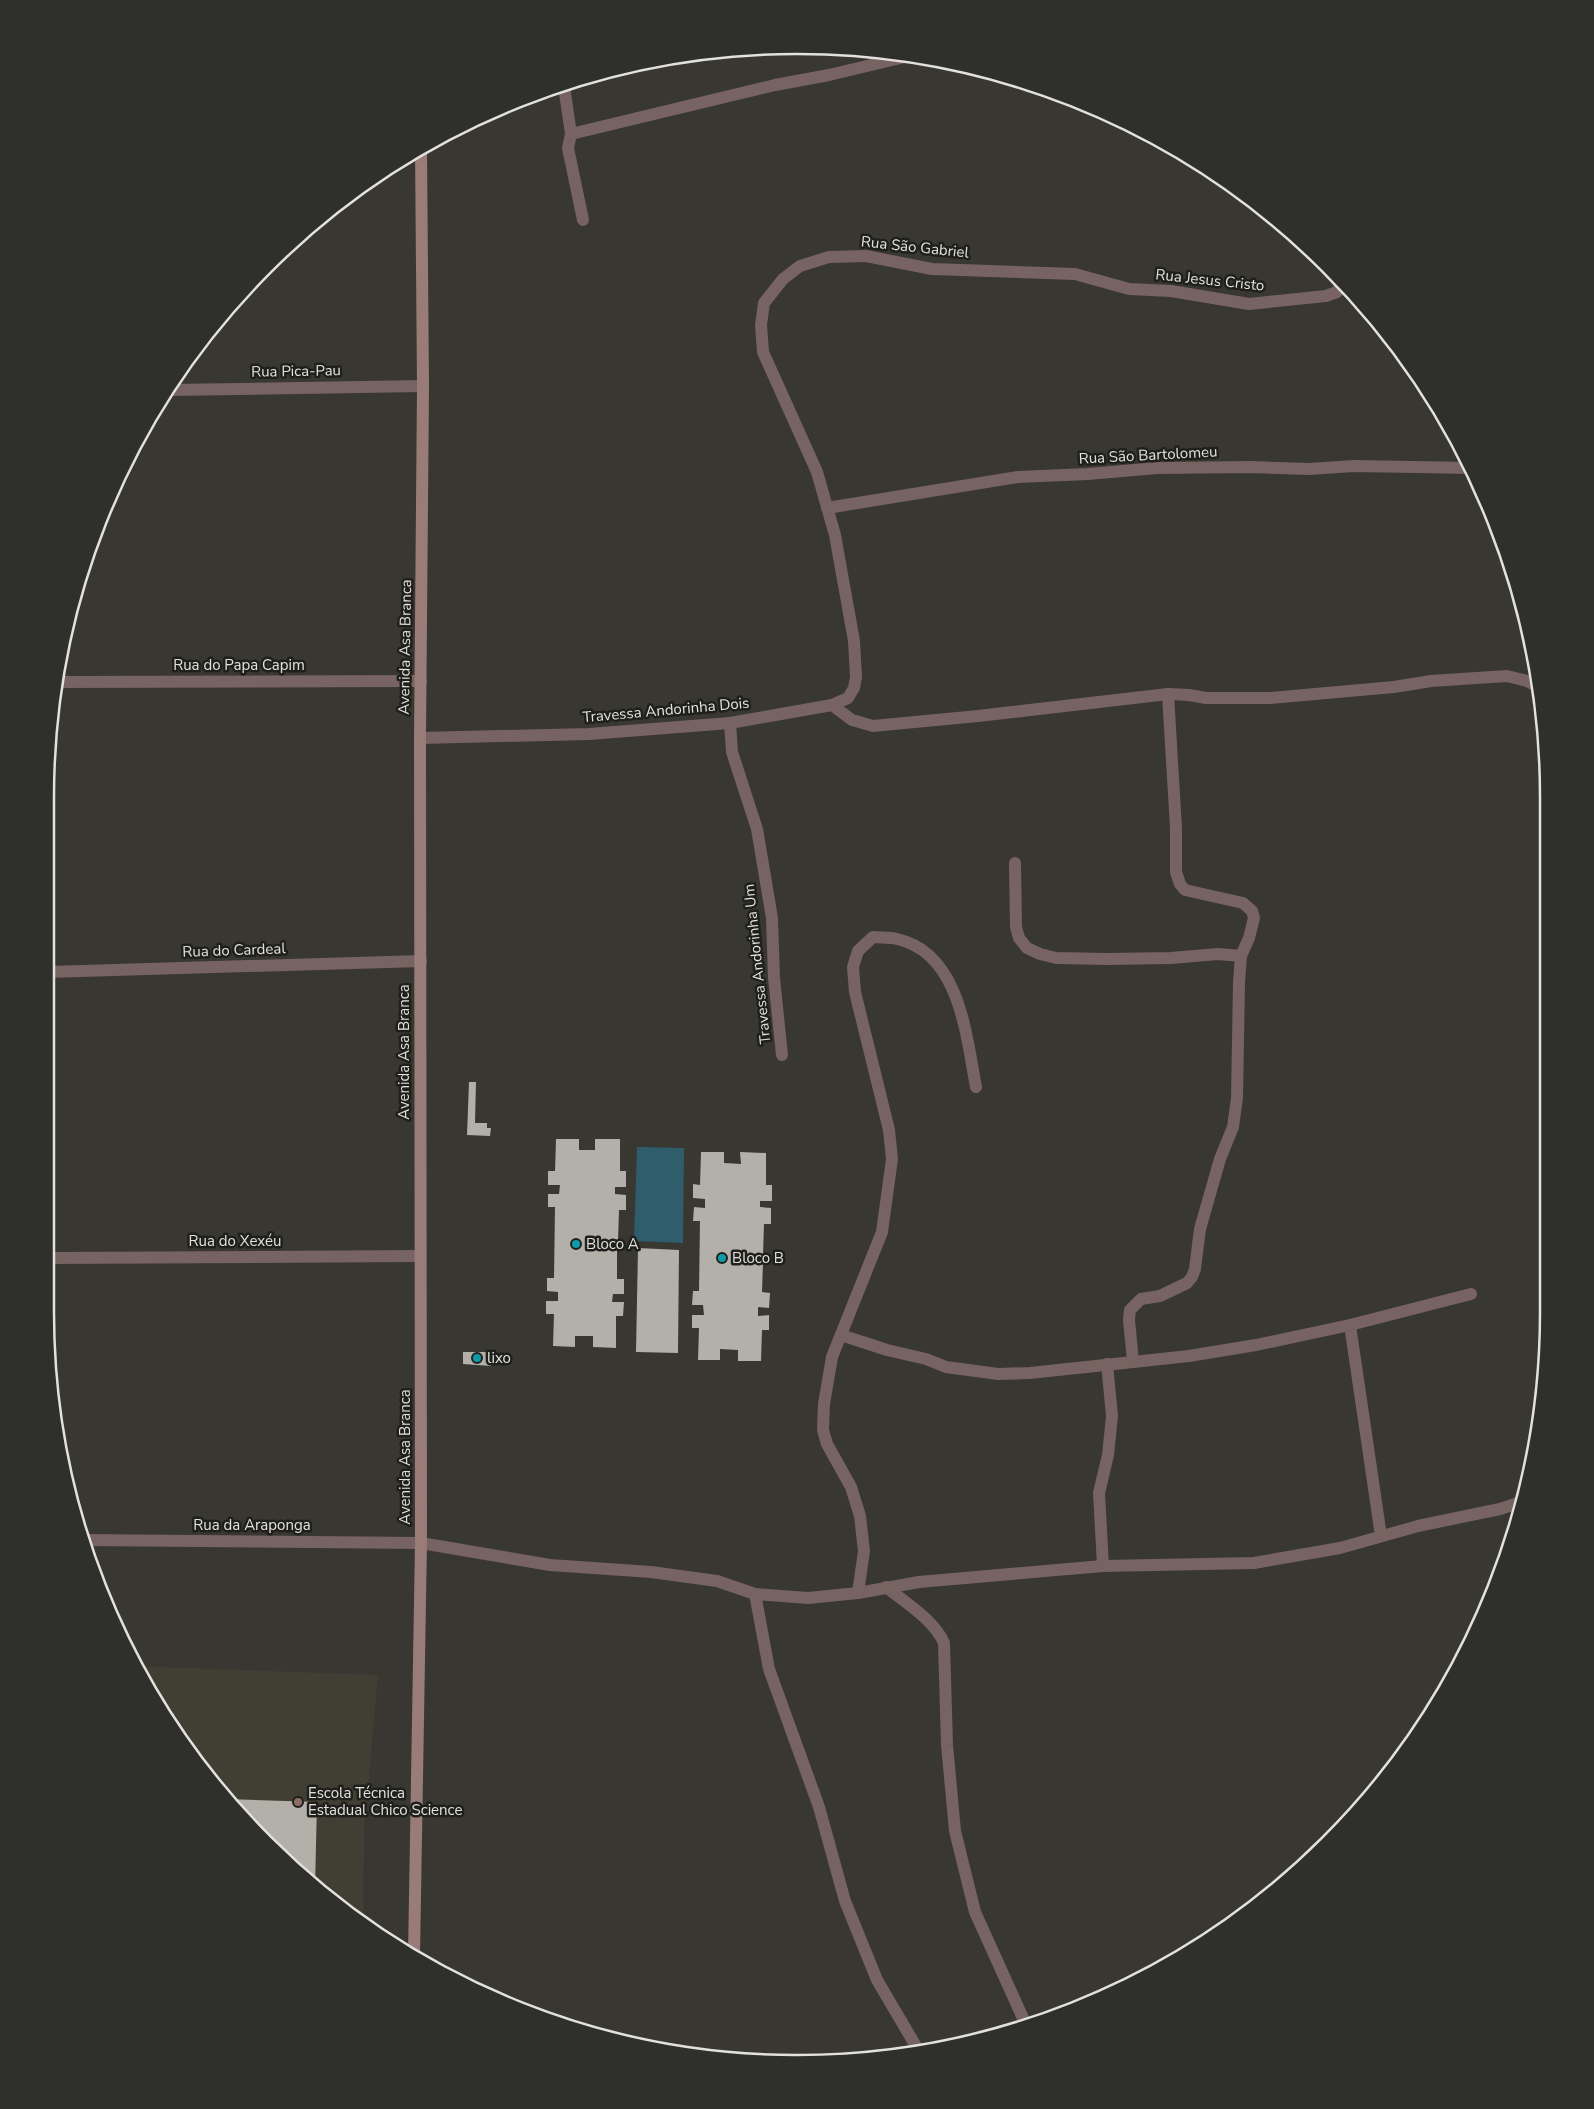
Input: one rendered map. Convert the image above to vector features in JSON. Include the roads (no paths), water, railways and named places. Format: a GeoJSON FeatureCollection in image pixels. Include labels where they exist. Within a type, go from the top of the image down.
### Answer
{"type":"FeatureCollection","features":[{"type":"Feature","properties":{"kind":"street"},"geometry":{"type":"LineString","coordinates":[[571,134],[775,85],[893,60]]}},
{"type":"Feature","properties":{"kind":"street"},"geometry":{"type":"LineString","coordinates":[[565,91],[571,134],[568,148],[583,220]]}},
{"type":"Feature","properties":{"kind":"street","name":"Avenida Asa Branca"},"geometry":{"type":"LineString","coordinates":[[414,1949],[421,1543],[420,738],[423,386],[421,156]]}},
{"type":"Feature","properties":{"kind":"street","name":"Rua São Gabriel"},"geometry":{"type":"LineString","coordinates":[[762,352],[761,325],[764,303],[783,279],[800,266],[829,257],[866,256],[932,268],[1075,274],[1098,279]]}},
{"type":"Feature","properties":{"kind":"street","name":"Rua Jesus Cristo"},"geometry":{"type":"LineString","coordinates":[[1098,279],[1129,289],[1171,292],[1249,304],[1326,296],[1337,292],[1339,289]]}},
{"type":"Feature","properties":{"kind":"street","name":"Travessa Andorinha Dois"},"geometry":{"type":"LineString","coordinates":[[420,738],[588,734],[730,723],[832,705],[848,698],[854,688],[856,676],[854,641],[835,534],[817,472],[762,352]]}},
{"type":"Feature","properties":{"kind":"street","name":"Rua Pica-Pau"},"geometry":{"type":"LineString","coordinates":[[175,390],[423,386]]}},
{"type":"Feature","properties":{"kind":"street","name":"Rua São Bartolomeu"},"geometry":{"type":"LineString","coordinates":[[827,508],[1018,477],[1088,474],[1157,468],[1252,467],[1310,469],[1354,466],[1464,468]]}},
{"type":"Feature","properties":{"kind":"street"},"geometry":{"type":"LineString","coordinates":[[832,705],[852,720],[873,726],[1168,694],[1206,698],[1270,698],[1394,687],[1431,681],[1507,676],[1531,683]]}},
{"type":"Feature","properties":{"kind":"street","name":"Rua do Papa Capim"},"geometry":{"type":"LineString","coordinates":[[63,682],[421,681]]}},
{"type":"Feature","properties":{"kind":"street"},"geometry":{"type":"LineString","coordinates":[[1133,1361],[1129,1320],[1130,1310],[1141,1299],[1160,1296],[1187,1283],[1195,1269],[1200,1229],[1220,1159],[1233,1127],[1237,1098],[1239,982],[1242,956],[1254,918],[1252,911],[1244,903],[1185,890],[1180,884],[1176,872],[1176,828],[1168,694]]}},
{"type":"Feature","properties":{"kind":"street","name":"Travessa Andorinha Um"},"geometry":{"type":"LineString","coordinates":[[730,723],[732,752],[757,829],[772,918],[774,978],[782,1055]]}},
{"type":"Feature","properties":{"kind":"street"},"geometry":{"type":"LineString","coordinates":[[1014,863],[1016,927],[1019,938],[1027,948],[1040,954],[1056,958],[1107,959],[1171,958],[1218,954],[1242,956]]}},
{"type":"Feature","properties":{"kind":"street"},"geometry":{"type":"LineString","coordinates":[[858,1593],[864,1551],[860,1516],[852,1487],[827,1444],[823,1430],[824,1404],[832,1357],[882,1232],[892,1159],[889,1130],[855,992],[853,967],[858,951],[873,937],[896,939],[916,946],[931,956],[946,976],[958,1002],[976,1087]]}},
{"type":"Feature","properties":{"kind":"street","name":"Rua do Cardeal"},"geometry":{"type":"LineString","coordinates":[[54,972],[421,961]]}},
{"type":"Feature","properties":{"kind":"street","name":"Rua do Xexéu"},"geometry":{"type":"LineString","coordinates":[[54,1258],[420,1256]]}},
{"type":"Feature","properties":{"kind":"street"},"geometry":{"type":"LineString","coordinates":[[841,1334],[887,1350],[926,1359],[946,1367],[998,1374],[1030,1373],[1188,1356],[1350,1325],[1471,1294]]}},
{"type":"Feature","properties":{"kind":"street"},"geometry":{"type":"LineString","coordinates":[[1350,1325],[1381,1536]]}},
{"type":"Feature","properties":{"kind":"street"},"geometry":{"type":"LineString","coordinates":[[1104,1566],[1099,1493],[1108,1455],[1112,1416],[1106,1364]]}},
{"type":"Feature","properties":{"kind":"street","name":"Rua da Araponga"},"geometry":{"type":"LineString","coordinates":[[90,1540],[421,1543],[550,1565],[650,1572],[717,1581],[755,1594],[808,1598],[858,1593],[886,1586],[919,1582],[1104,1566],[1254,1562],[1340,1548],[1418,1526],[1500,1509],[1515,1504]]}},
{"type":"Feature","properties":{"kind":"street"},"geometry":{"type":"LineString","coordinates":[[886,1586],[931,1624],[940,1634],[944,1643],[947,1745],[955,1832],[975,1912],[1024,2020]]}},
{"type":"Feature","properties":{"kind":"street"},"geometry":{"type":"LineString","coordinates":[[755,1594],[769,1669],[819,1806],[845,1901],[877,1980],[916,2045]]}},
{"type":"Feature","properties":{"kind":"water"},"geometry":{"type":"Polygon","coordinates":[[[637,1147],[684,1148],[683,1243],[634,1241],[637,1147]]]}},
{"type":"Feature","properties":{"kind":"place","name":"Bloco A"},"geometry":{"type":"Point","coordinates":[576,1244]}},
{"type":"Feature","properties":{"kind":"place","name":"Bloco B"},"geometry":{"type":"Point","coordinates":[722,1258]}},
{"type":"Feature","properties":{"kind":"place","name":"lixo"},"geometry":{"type":"Point","coordinates":[477,1358]}},
{"type":"Feature","properties":{"kind":"place","name":"Escola Técnica Estadual Chico Science"},"geometry":{"type":"Point","coordinates":[298,1802]}}]}
